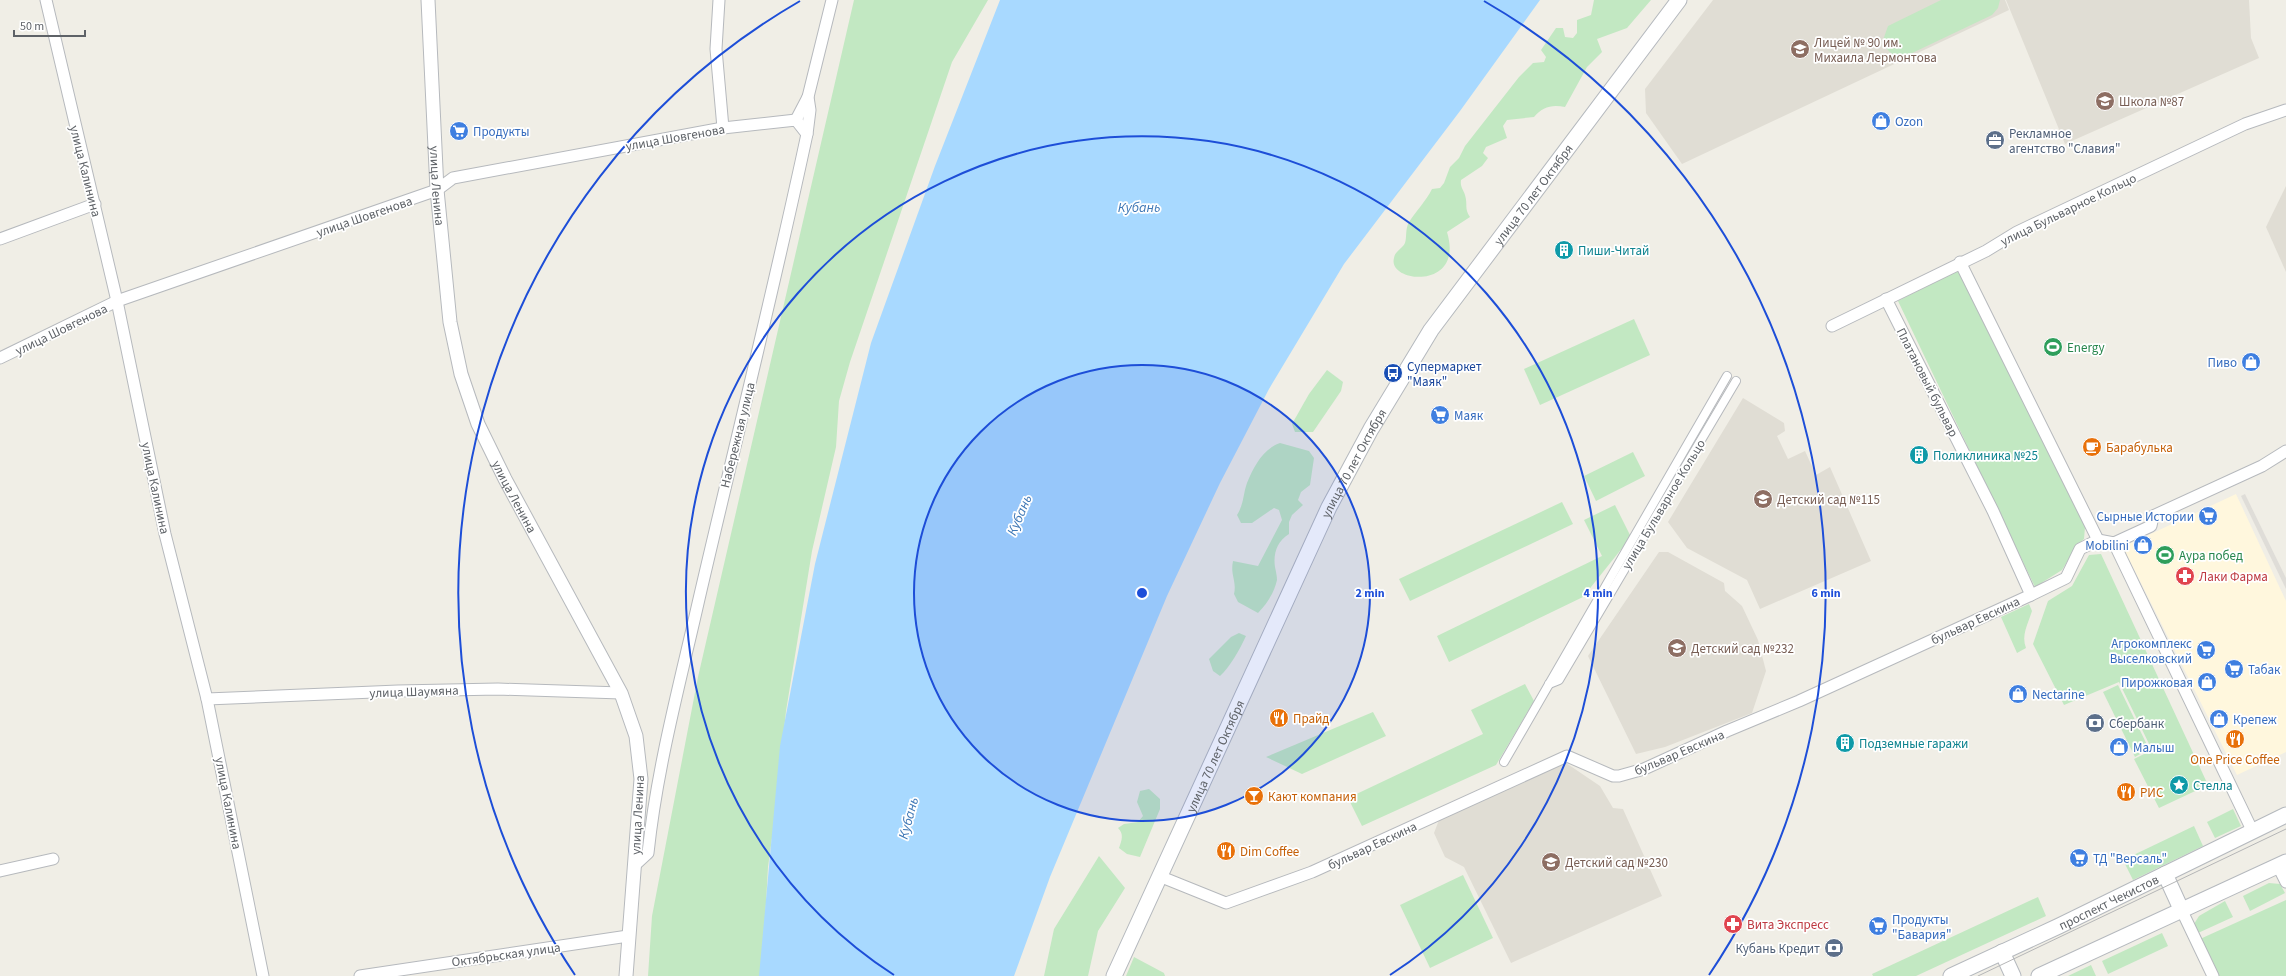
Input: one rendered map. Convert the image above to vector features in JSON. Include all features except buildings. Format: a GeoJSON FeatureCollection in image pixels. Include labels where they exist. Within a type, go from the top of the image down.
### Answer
{"type":"FeatureCollection","features":[{"type":"Feature","properties":{"kind":"main road","name":"улица 70 лет Октября"},"geometry":{"type":"LineString","coordinates":[[1114,976],[1329,507],[1371,429],[1431,330],[1679,0]]}},
{"type":"Feature","properties":{"kind":"main road","name":"проспект Чекистов"},"geometry":{"type":"LineString","coordinates":[[1951,976],[2286,815]]}},
{"type":"Feature","properties":{"kind":"main road"},"geometry":{"type":"LineString","coordinates":[[2039,976],[2181,909],[2282,864]]}},
{"type":"Feature","properties":{"kind":"main road"},"geometry":{"type":"LineString","coordinates":[[2165,874],[2181,909]]}},
{"type":"Feature","properties":{"kind":"main road"},"geometry":{"type":"LineString","coordinates":[[2002,952],[2013,976]]}},
{"type":"Feature","properties":{"kind":"street","name":"улица Калинина"},"geometry":{"type":"LineString","coordinates":[[46,0],[117,301],[165,534],[207,699],[264,976]]}},
{"type":"Feature","properties":{"kind":"street","name":"улица Ленина"},"geometry":{"type":"LineString","coordinates":[[428,0],[437,190],[450,322],[461,374],[476,417],[505,479],[621,694],[636,736],[641,779],[626,976]]}},
{"type":"Feature","properties":{"kind":"street"},"geometry":{"type":"LineString","coordinates":[[719,0],[716,49],[723,128]]}},
{"type":"Feature","properties":{"kind":"street","name":"Набережная улица"},"geometry":{"type":"LineString","coordinates":[[635,865],[648,853],[652,817],[669,730],[773,288],[807,134],[810,110],[808,97],[832,0]]}},
{"type":"Feature","properties":{"kind":"street"},"geometry":{"type":"LineString","coordinates":[[807,134],[796,120],[808,97]]}},
{"type":"Feature","properties":{"kind":"street","name":"улица Бульварное Кольцо"},"geometry":{"type":"LineString","coordinates":[[1832,326],[1960,262],[1986,251],[2017,232],[2245,124],[2286,110]]}},
{"type":"Feature","properties":{"kind":"street","name":"улица Шовгенова"},"geometry":{"type":"LineString","coordinates":[[0,358],[117,301],[437,190],[453,178],[723,128],[796,120]]}},
{"type":"Feature","properties":{"kind":"street"},"geometry":{"type":"LineString","coordinates":[[0,239],[95,204]]}},
{"type":"Feature","properties":{"kind":"street"},"geometry":{"type":"LineString","coordinates":[[1960,262],[2098,540],[2114,543],[2151,526],[2153,516],[2262,466],[2286,451]]}},
{"type":"Feature","properties":{"kind":"street","name":"Платановый бульвар"},"geometry":{"type":"LineString","coordinates":[[1886,299],[1993,511],[2031,595]]}},
{"type":"Feature","properties":{"kind":"street","name":"улица Бульварное Кольцо"},"geometry":{"type":"LineString","coordinates":[[1504,762],[1727,376]]}},
{"type":"Feature","properties":{"kind":"street","name":"улица Бульварное Кольцо"},"geometry":{"type":"LineString","coordinates":[[1549,684],[1559,680],[1736,381]]}},
{"type":"Feature","properties":{"kind":"street","name":"бульвар Евскина"},"geometry":{"type":"LineString","coordinates":[[1159,876],[1226,903],[1312,872],[1567,756],[1613,776],[1619,776],[1644,769],[1727,731],[1799,701],[2066,578],[2080,549],[2098,540]]}},
{"type":"Feature","properties":{"kind":"street"},"geometry":{"type":"LineString","coordinates":[[2114,543],[2253,832]]}},
{"type":"Feature","properties":{"kind":"street","name":"улица Шаумяна"},"geometry":{"type":"LineString","coordinates":[[207,699],[482,689],[621,694]]}},
{"type":"Feature","properties":{"kind":"street"},"geometry":{"type":"LineString","coordinates":[[0,871],[53,859]]}},
{"type":"Feature","properties":{"kind":"street"},"geometry":{"type":"LineString","coordinates":[[2282,864],[2286,882]]}},
{"type":"Feature","properties":{"kind":"street"},"geometry":{"type":"LineString","coordinates":[[2181,909],[2213,976]]}},
{"type":"Feature","properties":{"kind":"street","name":"Октябрьская улица"},"geometry":{"type":"LineString","coordinates":[[360,976],[628,936]]}},
{"type":"Feature","properties":{"kind":"shaded area","name":"Лицей № 90 им. Михаила Лермонтова"},"geometry":{"type":"Polygon","coordinates":[[[1713,0],[2005,0],[2009,10],[1682,164],[1646,113],[1645,89],[1713,0]]]}},
{"type":"Feature","properties":{"kind":"shaded area","name":"Школа №87"},"geometry":{"type":"Polygon","coordinates":[[[2006,0],[2249,0],[2251,38],[2259,58],[2065,144],[2006,0]]]}},
{"type":"Feature","properties":{"kind":"shaded area"},"geometry":{"type":"Polygon","coordinates":[[[2286,186],[2286,272],[2266,227],[2286,186]]]}},
{"type":"Feature","properties":{"kind":"shaded area","name":"Детский сад №115"},"geometry":{"type":"Polygon","coordinates":[[[1743,398],[1784,423],[1785,431],[1777,436],[1788,459],[1805,451],[1816,475],[1830,467],[1871,561],[1760,609],[1747,580],[1687,548],[1668,522],[1743,398]]]}},
{"type":"Feature","properties":{"kind":"shaded area"},"geometry":{"type":"Polygon","coordinates":[[[2236,494],[2286,601],[2286,752],[2237,775],[2123,547],[2236,494]]]}},
{"type":"Feature","properties":{"kind":"shaded area"},"geometry":{"type":"Polygon","coordinates":[[[2245,494],[2286,578],[2286,589],[2241,496],[2245,494]]]}},
{"type":"Feature","properties":{"kind":"shaded area","name":"Детский сад №232"},"geometry":{"type":"Polygon","coordinates":[[[1659,552],[1668,552],[1724,583],[1725,591],[1742,606],[1758,640],[1766,671],[1752,713],[1665,747],[1636,754],[1588,656],[1659,552]]]}},
{"type":"Feature","properties":{"kind":"shaded area","name":"Детский сад №230"},"geometry":{"type":"Polygon","coordinates":[[[1566,763],[1600,786],[1613,808],[1623,809],[1662,896],[1511,963],[1464,867],[1445,857],[1434,833],[1439,820],[1566,763]]]}},
{"type":"Feature","properties":{"kind":"green space"},"geometry":{"type":"Polygon","coordinates":[[[854,0],[988,0],[952,62],[850,362],[839,401],[836,447],[812,551],[786,711],[776,809],[768,867],[762,976],[648,976],[652,916],[698,677],[854,0]]]}},
{"type":"Feature","properties":{"kind":"green space"},"geometry":{"type":"Polygon","coordinates":[[[1594,0],[1651,0],[1627,28],[1597,39],[1602,52],[1587,67],[1565,107],[1552,106],[1540,111],[1534,117],[1507,120],[1503,126],[1507,138],[1486,147],[1483,153],[1488,158],[1482,166],[1461,180],[1461,186],[1466,198],[1467,211],[1470,217],[1447,232],[1450,251],[1445,264],[1436,273],[1425,276],[1412,276],[1402,273],[1395,266],[1394,258],[1405,243],[1409,222],[1432,189],[1440,188],[1444,183],[1450,167],[1459,158],[1465,146],[1519,77],[1533,63],[1544,62],[1546,57],[1541,50],[1556,28],[1563,28],[1565,37],[1573,38],[1577,33],[1577,20],[1591,15],[1594,0]]]}},
{"type":"Feature","properties":{"kind":"green space"},"geometry":{"type":"Polygon","coordinates":[[[1941,0],[2000,0],[1998,8],[1992,15],[1908,55],[1895,55],[1886,48],[1883,40],[1888,26],[1941,0]]]}},
{"type":"Feature","properties":{"kind":"green space"},"geometry":{"type":"Polygon","coordinates":[[[1958,270],[2085,527],[2084,539],[2078,544],[2062,570],[2035,587],[1898,301],[1958,270]]]}},
{"type":"Feature","properties":{"kind":"green space"},"geometry":{"type":"Polygon","coordinates":[[[1634,319],[1650,355],[1540,405],[1524,369],[1634,319]]]}},
{"type":"Feature","properties":{"kind":"green space"},"geometry":{"type":"Polygon","coordinates":[[[1327,370],[1343,382],[1341,391],[1313,432],[1295,432],[1292,424],[1309,394],[1327,370]]]}},
{"type":"Feature","properties":{"kind":"green space"},"geometry":{"type":"Polygon","coordinates":[[[1280,443],[1309,451],[1314,458],[1310,485],[1301,492],[1298,500],[1303,505],[1292,515],[1289,522],[1289,534],[1281,540],[1275,553],[1276,585],[1270,598],[1258,613],[1238,602],[1234,594],[1235,585],[1232,570],[1233,561],[1258,566],[1282,520],[1279,510],[1274,508],[1252,523],[1241,523],[1237,515],[1241,507],[1247,483],[1256,464],[1269,449],[1280,443]]]}},
{"type":"Feature","properties":{"kind":"green space"},"geometry":{"type":"Polygon","coordinates":[[[1633,452],[1645,476],[1596,501],[1584,476],[1633,452]]]}},
{"type":"Feature","properties":{"kind":"green space"},"geometry":{"type":"Polygon","coordinates":[[[1562,502],[1573,524],[1410,601],[1399,579],[1562,502]]]}},
{"type":"Feature","properties":{"kind":"green space"},"geometry":{"type":"Polygon","coordinates":[[[1615,505],[1631,537],[1583,597],[1449,662],[1437,636],[1602,556],[1584,520],[1615,505]]]}},
{"type":"Feature","properties":{"kind":"green space"},"geometry":{"type":"Polygon","coordinates":[[[2101,554],[2208,785],[2159,808],[2134,759],[2152,750],[2119,682],[2064,705],[2033,644],[2048,601],[2072,586],[2089,555],[2101,554]]]}},
{"type":"Feature","properties":{"kind":"green space"},"geometry":{"type":"Polygon","coordinates":[[[2029,604],[2032,611],[2024,639],[2026,648],[2017,653],[2001,617],[2029,604]]]}},
{"type":"Feature","properties":{"kind":"green space"},"geometry":{"type":"Polygon","coordinates":[[[1239,633],[1246,636],[1234,658],[1220,676],[1213,671],[1209,659],[1231,637],[1239,633]]]}},
{"type":"Feature","properties":{"kind":"green space"},"geometry":{"type":"Polygon","coordinates":[[[1525,684],[1534,701],[1496,765],[1362,826],[1348,798],[1483,734],[1471,710],[1525,684]]]}},
{"type":"Feature","properties":{"kind":"green space"},"geometry":{"type":"Polygon","coordinates":[[[2118,685],[2149,749],[2135,757],[2103,692],[2118,685]]]}},
{"type":"Feature","properties":{"kind":"green space"},"geometry":{"type":"Polygon","coordinates":[[[1373,712],[1386,736],[1302,774],[1266,757],[1373,712]]]}},
{"type":"Feature","properties":{"kind":"green space"},"geometry":{"type":"Polygon","coordinates":[[[1149,789],[1160,799],[1160,809],[1140,857],[1127,854],[1119,848],[1122,837],[1118,828],[1124,824],[1138,822],[1143,816],[1137,802],[1140,791],[1149,789]]]}},
{"type":"Feature","properties":{"kind":"green space"},"geometry":{"type":"Polygon","coordinates":[[[2233,809],[2241,826],[2215,838],[2207,822],[2233,809]]]}},
{"type":"Feature","properties":{"kind":"green space"},"geometry":{"type":"Polygon","coordinates":[[[2194,826],[2203,846],[2133,880],[2123,860],[2194,826]]]}},
{"type":"Feature","properties":{"kind":"green space"},"geometry":{"type":"Polygon","coordinates":[[[1099,856],[1125,888],[1098,931],[1088,976],[1044,976],[1054,929],[1099,856]]]}},
{"type":"Feature","properties":{"kind":"green space"},"geometry":{"type":"Polygon","coordinates":[[[1463,875],[1493,938],[1430,968],[1400,905],[1463,875]]]}},
{"type":"Feature","properties":{"kind":"green space"},"geometry":{"type":"Polygon","coordinates":[[[2269,883],[2280,884],[2285,893],[2250,911],[2243,896],[2269,883]]]}},
{"type":"Feature","properties":{"kind":"green space"},"geometry":{"type":"Polygon","coordinates":[[[2038,897],[2046,916],[1916,976],[1873,976],[1872,974],[2038,897]]]}},
{"type":"Feature","properties":{"kind":"green space"},"geometry":{"type":"Polygon","coordinates":[[[2286,900],[2286,976],[2218,976],[2200,939],[2286,900]]]}},
{"type":"Feature","properties":{"kind":"green space"},"geometry":{"type":"Polygon","coordinates":[[[2225,901],[2233,917],[2198,933],[2194,924],[2199,916],[2225,901]]]}},
{"type":"Feature","properties":{"kind":"green space"},"geometry":{"type":"Polygon","coordinates":[[[2162,933],[2168,946],[2108,974],[2102,961],[2162,933]]]}},
{"type":"Feature","properties":{"kind":"green space"},"geometry":{"type":"Polygon","coordinates":[[[1134,957],[1164,973],[1165,976],[1126,976],[1134,957]]]}},
{"type":"Feature","properties":{"kind":"green space"},"geometry":{"type":"Polygon","coordinates":[[[2091,965],[2096,976],[2068,976],[2091,965]]]}},
{"type":"Feature","properties":{"kind":"water","name":"Кубань"},"geometry":{"type":"Polygon","coordinates":[[[1000,0],[1540,0],[1460,111],[1344,264],[1269,389],[1220,483],[1167,596],[1050,877],[1014,976],[759,976],[780,746],[815,564],[871,343],[935,166],[1000,0]]]}},
{"type":"Feature","properties":{"kind":"tram line"},"geometry":{"type":"LineString","coordinates":[[1978,976],[2286,829]]}},
{"type":"Feature","properties":{"kind":"place","name":"Лицей № 90 им. Михаила Лермонтова"},"geometry":{"type":"Point","coordinates":[1800,49]}},
{"type":"Feature","properties":{"kind":"place","name":"Школа №87"},"geometry":{"type":"Point","coordinates":[2105,101]}},
{"type":"Feature","properties":{"kind":"place","name":"Ozon"},"geometry":{"type":"Point","coordinates":[1881,121]}},
{"type":"Feature","properties":{"kind":"place","name":"Продукты"},"geometry":{"type":"Point","coordinates":[459,131]}},
{"type":"Feature","properties":{"kind":"place","name":"Рекламное агентство \"Славия\""},"geometry":{"type":"Point","coordinates":[1995,140]}},
{"type":"Feature","properties":{"kind":"place","name":"Пиши-Читай"},"geometry":{"type":"Point","coordinates":[1564,250]}},
{"type":"Feature","properties":{"kind":"place","name":"Energy"},"geometry":{"type":"Point","coordinates":[2053,347]}},
{"type":"Feature","properties":{"kind":"place","name":"Пиво"},"geometry":{"type":"Point","coordinates":[2251,362]}},
{"type":"Feature","properties":{"kind":"place","name":"Супермаркет \"Маяк\""},"geometry":{"type":"Point","coordinates":[1393,373]}},
{"type":"Feature","properties":{"kind":"place","name":"Маяк"},"geometry":{"type":"Point","coordinates":[1440,415]}},
{"type":"Feature","properties":{"kind":"place","name":"Барабулька"},"geometry":{"type":"Point","coordinates":[2092,447]}},
{"type":"Feature","properties":{"kind":"place","name":"Поликлиника №25"},"geometry":{"type":"Point","coordinates":[1919,455]}},
{"type":"Feature","properties":{"kind":"place","name":"Детский сад №115"},"geometry":{"type":"Point","coordinates":[1763,499]}},
{"type":"Feature","properties":{"kind":"place","name":"Сырные Истории"},"geometry":{"type":"Point","coordinates":[2208,516]}},
{"type":"Feature","properties":{"kind":"place","name":"Mobilini"},"geometry":{"type":"Point","coordinates":[2143,545]}},
{"type":"Feature","properties":{"kind":"place","name":"Аура побед"},"geometry":{"type":"Point","coordinates":[2165,555]}},
{"type":"Feature","properties":{"kind":"place","name":"Лаки Фарма"},"geometry":{"type":"Point","coordinates":[2185,576]}},
{"type":"Feature","properties":{"kind":"place","name":"Детский сад №232"},"geometry":{"type":"Point","coordinates":[1677,648]}},
{"type":"Feature","properties":{"kind":"place","name":"Агрокомплекс Выселковский"},"geometry":{"type":"Point","coordinates":[2206,650]}},
{"type":"Feature","properties":{"kind":"place","name":"Табак"},"geometry":{"type":"Point","coordinates":[2234,669]}},
{"type":"Feature","properties":{"kind":"place","name":"Пирожковая"},"geometry":{"type":"Point","coordinates":[2207,682]}},
{"type":"Feature","properties":{"kind":"place","name":"Nectarine"},"geometry":{"type":"Point","coordinates":[2018,694]}},
{"type":"Feature","properties":{"kind":"place","name":"Прайд"},"geometry":{"type":"Point","coordinates":[1279,718]}},
{"type":"Feature","properties":{"kind":"place","name":"Крепеж"},"geometry":{"type":"Point","coordinates":[2219,719]}},
{"type":"Feature","properties":{"kind":"place","name":"Сбербанк"},"geometry":{"type":"Point","coordinates":[2095,723]}},
{"type":"Feature","properties":{"kind":"place","name":"One Price Coffee"},"geometry":{"type":"Point","coordinates":[2235,739]}},
{"type":"Feature","properties":{"kind":"place","name":"Подземные гаражи"},"geometry":{"type":"Point","coordinates":[1845,743]}},
{"type":"Feature","properties":{"kind":"place","name":"Малыш"},"geometry":{"type":"Point","coordinates":[2119,747]}},
{"type":"Feature","properties":{"kind":"place","name":"Стелла"},"geometry":{"type":"Point","coordinates":[2179,785]}},
{"type":"Feature","properties":{"kind":"place","name":"РИС"},"geometry":{"type":"Point","coordinates":[2126,792]}},
{"type":"Feature","properties":{"kind":"place","name":"Кают компания"},"geometry":{"type":"Point","coordinates":[1254,796]}},
{"type":"Feature","properties":{"kind":"place","name":"Dim Coffee"},"geometry":{"type":"Point","coordinates":[1226,851]}},
{"type":"Feature","properties":{"kind":"place","name":"ТД \"Версаль\""},"geometry":{"type":"Point","coordinates":[2079,858]}},
{"type":"Feature","properties":{"kind":"place","name":"Детский сад №230"},"geometry":{"type":"Point","coordinates":[1551,862]}},
{"type":"Feature","properties":{"kind":"place","name":"Вита Экспресс"},"geometry":{"type":"Point","coordinates":[1733,924]}},
{"type":"Feature","properties":{"kind":"place","name":"Продукты \"Бавария\""},"geometry":{"type":"Point","coordinates":[1878,926]}},
{"type":"Feature","properties":{"kind":"place","name":"Кубань Кредит"},"geometry":{"type":"Point","coordinates":[1834,948]}}]}
